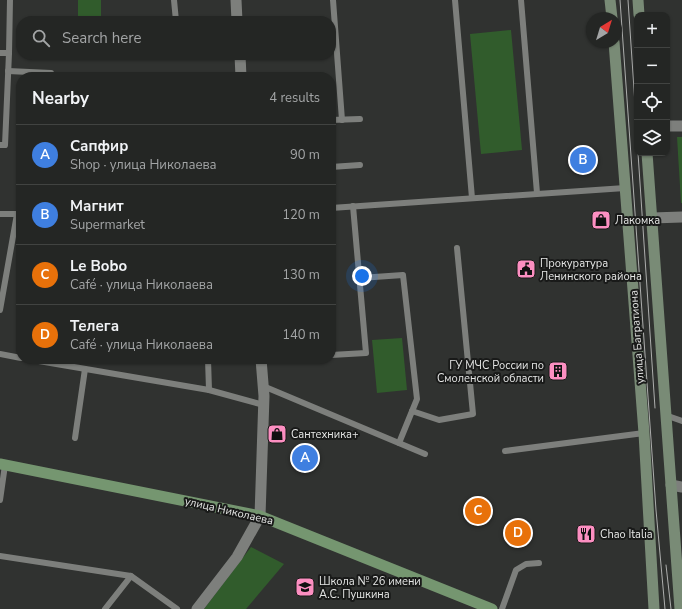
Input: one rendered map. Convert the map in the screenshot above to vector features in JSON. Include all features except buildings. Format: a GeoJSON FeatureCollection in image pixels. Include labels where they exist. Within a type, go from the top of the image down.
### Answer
{"type":"FeatureCollection","features":[{"type":"Feature","properties":{"kind":"main road"},"geometry":{"type":"LineString","coordinates":[[610,0],[611,12]]}},
{"type":"Feature","properties":{"kind":"main road"},"geometry":{"type":"LineString","coordinates":[[638,0],[639,12]]}},
{"type":"Feature","properties":{"kind":"main road","name":"улица Багратиона"},"geometry":{"type":"LineString","coordinates":[[614,48],[644,433],[654,607]]}},
{"type":"Feature","properties":{"kind":"main road","name":"улица Багратиона"},"geometry":{"type":"LineString","coordinates":[[647,156],[665,415],[676,486],[680,609]]}},
{"type":"Feature","properties":{"kind":"main road","name":"улица Николаева"},"geometry":{"type":"LineString","coordinates":[[3,464],[260,516],[492,609]]}},
{"type":"Feature","properties":{"kind":"street"},"geometry":{"type":"LineString","coordinates":[[236,0],[237,16]]}},
{"type":"Feature","properties":{"kind":"street"},"geometry":{"type":"LineString","coordinates":[[240,60],[241,72]]}},
{"type":"Feature","properties":{"kind":"street"},"geometry":{"type":"LineString","coordinates":[[670,126],[682,126]]}},
{"type":"Feature","properties":{"kind":"street"},"geometry":{"type":"LineString","coordinates":[[652,218],[682,217]]}},
{"type":"Feature","properties":{"kind":"street"},"geometry":{"type":"LineString","coordinates":[[197,609],[238,557],[260,516],[264,405],[261,364]]}},
{"type":"Feature","properties":{"kind":"lane"},"geometry":{"type":"LineString","coordinates":[[0,145],[6,145],[10,0]]}},
{"type":"Feature","properties":{"kind":"lane"},"geometry":{"type":"LineString","coordinates":[[174,0],[176,16]]}},
{"type":"Feature","properties":{"kind":"lane"},"geometry":{"type":"LineString","coordinates":[[333,0],[334,16]]}},
{"type":"Feature","properties":{"kind":"lane"},"geometry":{"type":"LineString","coordinates":[[455,0],[472,198]]}},
{"type":"Feature","properties":{"kind":"lane"},"geometry":{"type":"LineString","coordinates":[[521,0],[537,193]]}},
{"type":"Feature","properties":{"kind":"lane"},"geometry":{"type":"LineString","coordinates":[[336,40],[342,120]]}},
{"type":"Feature","properties":{"kind":"lane"},"geometry":{"type":"LineString","coordinates":[[0,53],[9,53]]}},
{"type":"Feature","properties":{"kind":"lane"},"geometry":{"type":"LineString","coordinates":[[8,71],[22,72]]}},
{"type":"Feature","properties":{"kind":"lane"},"geometry":{"type":"LineString","coordinates":[[336,120],[360,119]]}},
{"type":"Feature","properties":{"kind":"lane"},"geometry":{"type":"LineString","coordinates":[[336,167],[360,165]]}},
{"type":"Feature","properties":{"kind":"lane"},"geometry":{"type":"LineString","coordinates":[[336,208],[625,188]]}},
{"type":"Feature","properties":{"kind":"lane"},"geometry":{"type":"LineString","coordinates":[[336,356],[366,353],[353,206]]}},
{"type":"Feature","properties":{"kind":"lane"},"geometry":{"type":"LineString","coordinates":[[0,214],[16,214]]}},
{"type":"Feature","properties":{"kind":"lane"},"geometry":{"type":"LineString","coordinates":[[0,310],[16,229]]}},
{"type":"Feature","properties":{"kind":"lane"},"geometry":{"type":"LineString","coordinates":[[412,411],[439,420],[473,414],[457,248]]}},
{"type":"Feature","properties":{"kind":"lane"},"geometry":{"type":"LineString","coordinates":[[360,278],[403,275],[417,399],[399,443]]}},
{"type":"Feature","properties":{"kind":"lane"},"geometry":{"type":"LineString","coordinates":[[0,354],[16,357]]}},
{"type":"Feature","properties":{"kind":"lane"},"geometry":{"type":"LineString","coordinates":[[56,364],[209,390],[264,405]]}},
{"type":"Feature","properties":{"kind":"lane"},"geometry":{"type":"LineString","coordinates":[[208,364],[209,390]]}},
{"type":"Feature","properties":{"kind":"lane"},"geometry":{"type":"LineString","coordinates":[[75,438],[85,369]]}},
{"type":"Feature","properties":{"kind":"lane"},"geometry":{"type":"LineString","coordinates":[[263,386],[425,454]]}},
{"type":"Feature","properties":{"kind":"lane"},"geometry":{"type":"LineString","coordinates":[[665,415],[682,421]]}},
{"type":"Feature","properties":{"kind":"lane"},"geometry":{"type":"LineString","coordinates":[[505,451],[644,433]]}},
{"type":"Feature","properties":{"kind":"lane"},"geometry":{"type":"LineString","coordinates":[[0,500],[3,464]]}},
{"type":"Feature","properties":{"kind":"lane"},"geometry":{"type":"LineString","coordinates":[[0,556],[131,576],[177,609]]}},
{"type":"Feature","properties":{"kind":"lane"},"geometry":{"type":"LineString","coordinates":[[502,609],[516,570],[526,564],[539,563]]}},
{"type":"Feature","properties":{"kind":"lane"},"geometry":{"type":"LineString","coordinates":[[105,609],[131,576]]}},
{"type":"Feature","properties":{"kind":"green space"},"geometry":{"type":"Polygon","coordinates":[[[78,0],[101,0],[101,16],[78,16],[78,0]]]}},
{"type":"Feature","properties":{"kind":"green space"},"geometry":{"type":"Polygon","coordinates":[[[511,30],[522,150],[481,154],[470,34],[511,30]]]}},
{"type":"Feature","properties":{"kind":"green space"},"geometry":{"type":"Polygon","coordinates":[[[677,137],[682,137],[682,203],[681,203],[677,137]]]}},
{"type":"Feature","properties":{"kind":"green space"},"geometry":{"type":"Polygon","coordinates":[[[402,338],[407,390],[377,393],[372,340],[402,338]]]}},
{"type":"Feature","properties":{"kind":"green space"},"geometry":{"type":"Polygon","coordinates":[[[251,547],[284,564],[246,609],[204,609],[251,547]]]}},
{"type":"Feature","properties":{"kind":"tram line"},"geometry":{"type":"LineString","coordinates":[[620,0],[656,510],[665,609]]}},
{"type":"Feature","properties":{"kind":"tram line"},"geometry":{"type":"LineString","coordinates":[[628,0],[636,120]]}},
{"type":"Feature","properties":{"kind":"tram line"},"geometry":{"type":"LineString","coordinates":[[638,156],[655,408]]}},
{"type":"Feature","properties":{"kind":"tram line"},"geometry":{"type":"LineString","coordinates":[[666,565],[671,609]]}},
{"type":"Feature","properties":{"kind":"place","name":"Магнит"},"geometry":{"type":"Point","coordinates":[583,160]}},
{"type":"Feature","properties":{"kind":"place","name":"Лакомка"},"geometry":{"type":"Point","coordinates":[601,220]}},
{"type":"Feature","properties":{"kind":"place","name":"Прокуратура Ленинского района"},"geometry":{"type":"Point","coordinates":[526,269]}},
{"type":"Feature","properties":{"kind":"place","name":"ГУ МЧС России по Смоленской области"},"geometry":{"type":"Point","coordinates":[558,371]}},
{"type":"Feature","properties":{"kind":"place","name":"Сантехника+"},"geometry":{"type":"Point","coordinates":[277,434]}},
{"type":"Feature","properties":{"kind":"place","name":"Сапфир"},"geometry":{"type":"Point","coordinates":[305,458]}},
{"type":"Feature","properties":{"kind":"place","name":"Le Bobo"},"geometry":{"type":"Point","coordinates":[478,511]}},
{"type":"Feature","properties":{"kind":"place","name":"Телега"},"geometry":{"type":"Point","coordinates":[518,533]}},
{"type":"Feature","properties":{"kind":"place","name":"Chao Italia"},"geometry":{"type":"Point","coordinates":[586,534]}},
{"type":"Feature","properties":{"kind":"place","name":"Школа № 26 имени А.С. Пушкина"},"geometry":{"type":"Point","coordinates":[305,587]}}]}
